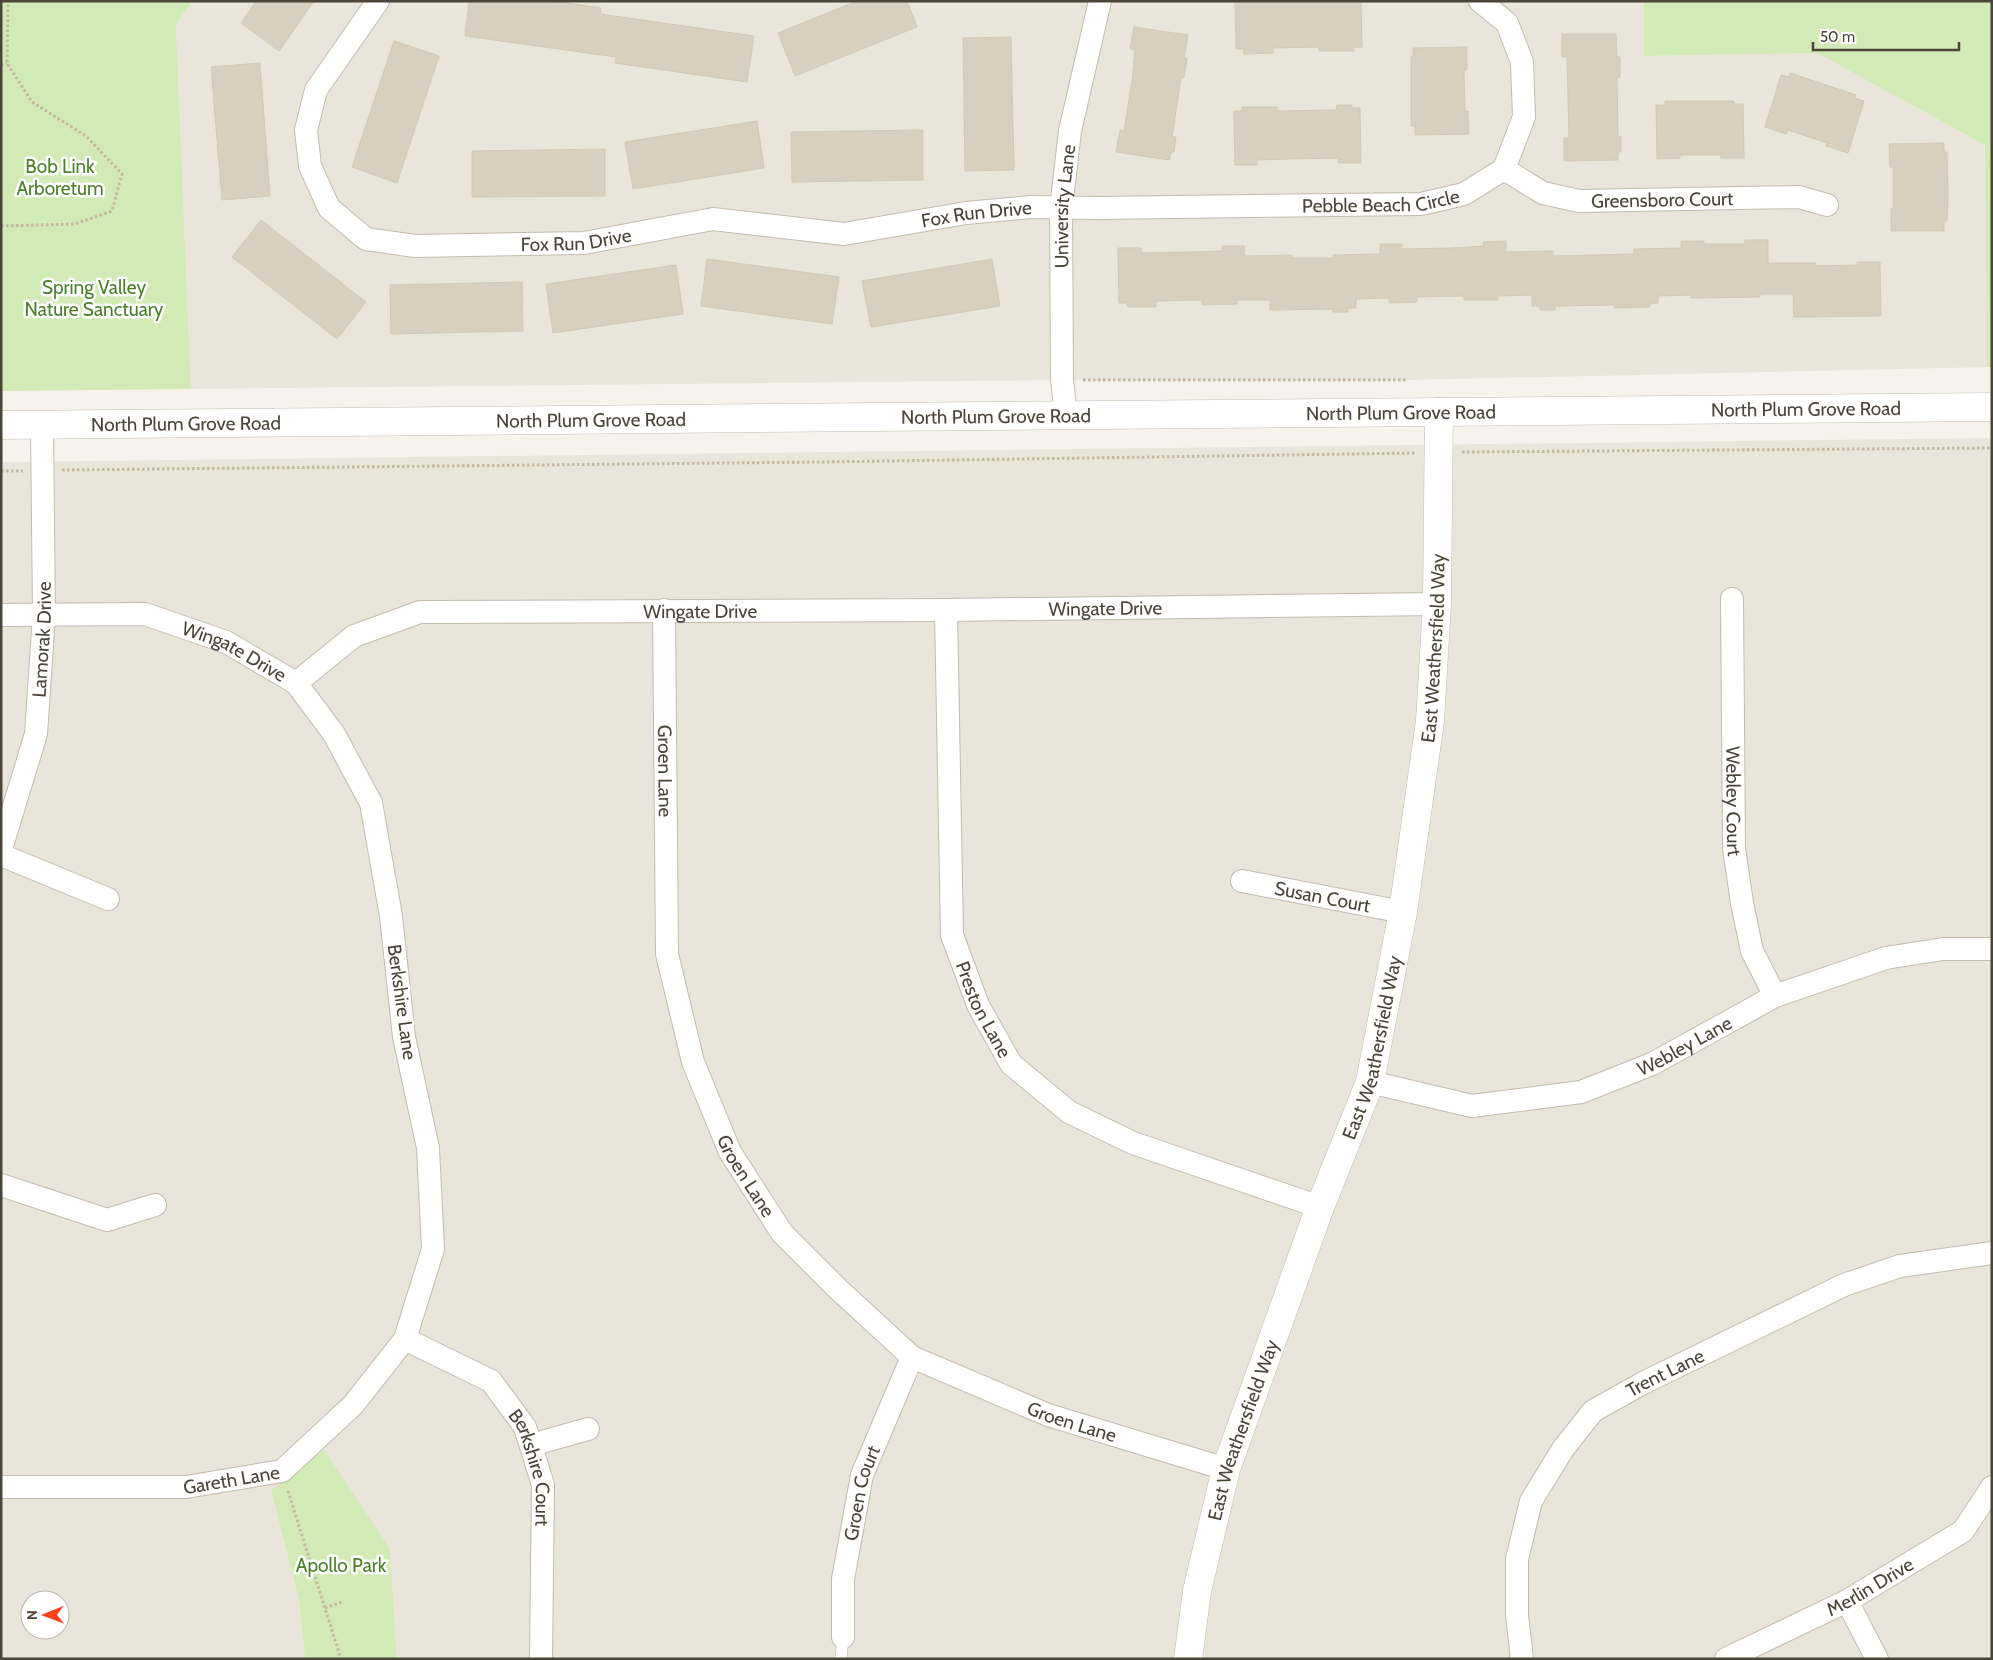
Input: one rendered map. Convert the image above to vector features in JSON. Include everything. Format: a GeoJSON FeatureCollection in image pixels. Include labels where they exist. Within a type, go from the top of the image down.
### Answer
{"type":"FeatureCollection","features":[{"type":"Feature","properties":{"kind":"street","name":"Fox Run Drive"},"geometry":{"type":"LineString","coordinates":[[378,1],[316,90],[306,130],[310,166],[329,208],[366,239],[414,246],[584,243],[713,219],[844,234],[966,213],[1031,207],[1061,208]]}},
{"type":"Feature","properties":{"kind":"street","name":"University Lane"},"geometry":{"type":"LineString","coordinates":[[1066,416],[1062,380],[1061,208],[1070,131],[1100,1]]}},
{"type":"Feature","properties":{"kind":"street"},"geometry":{"type":"LineString","coordinates":[[1480,1],[1507,22],[1522,62],[1524,117],[1504,170]]}},
{"type":"Feature","properties":{"kind":"street","name":"Pebble Beach Circle"},"geometry":{"type":"LineString","coordinates":[[1061,208],[1422,204],[1464,194],[1504,170]]}},
{"type":"Feature","properties":{"kind":"street","name":"Greensboro Court"},"geometry":{"type":"LineString","coordinates":[[1504,170],[1543,193],[1579,201],[1799,197],[1827,205]]}},
{"type":"Feature","properties":{"kind":"street","name":"North Plum Grove Road"},"geometry":{"type":"LineString","coordinates":[[1,425],[1992,407]]}},
{"type":"Feature","properties":{"kind":"street","name":"East Weathersfield Way"},"geometry":{"type":"LineString","coordinates":[[1188,1659],[1197,1591],[1226,1468],[1320,1207],[1370,1082],[1403,912],[1430,721],[1437,604],[1439,412]]}},
{"type":"Feature","properties":{"kind":"street","name":"Lamorak Drive"},"geometry":{"type":"LineString","coordinates":[[1,849],[36,734],[44,615],[42,424]]}},
{"type":"Feature","properties":{"kind":"street","name":"Webley Court"},"geometry":{"type":"LineString","coordinates":[[1732,599],[1734,848],[1742,903],[1752,951],[1775,996]]}},
{"type":"Feature","properties":{"kind":"street","name":"Wingate Drive"},"geometry":{"type":"LineString","coordinates":[[1,615],[145,614],[226,642],[296,683],[354,636],[420,612],[946,610],[1437,604]]}},
{"type":"Feature","properties":{"kind":"street","name":"Groen Lane"},"geometry":{"type":"LineString","coordinates":[[664,610],[667,954],[693,1062],[730,1152],[782,1233],[838,1289],[912,1357],[1048,1414],[1226,1468]]}},
{"type":"Feature","properties":{"kind":"street","name":"Preston Lane"},"geometry":{"type":"LineString","coordinates":[[946,610],[952,935],[978,1006],[1011,1064],[1069,1112],[1133,1143],[1320,1207]]}},
{"type":"Feature","properties":{"kind":"street","name":"Berkshire Lane"},"geometry":{"type":"LineString","coordinates":[[296,683],[334,734],[371,803],[391,916],[404,1037],[428,1148],[433,1249],[405,1339]]}},
{"type":"Feature","properties":{"kind":"street"},"geometry":{"type":"LineString","coordinates":[[1,855],[108,899]]}},
{"type":"Feature","properties":{"kind":"street","name":"Susan Court"},"geometry":{"type":"LineString","coordinates":[[1242,881],[1403,912]]}},
{"type":"Feature","properties":{"kind":"street","name":"Webley Lane"},"geometry":{"type":"LineString","coordinates":[[1370,1082],[1472,1106],[1581,1092],[1652,1064],[1775,996],[1886,958],[1943,950],[1992,949]]}},
{"type":"Feature","properties":{"kind":"street"},"geometry":{"type":"LineString","coordinates":[[1,1185],[107,1220],[155,1205]]}},
{"type":"Feature","properties":{"kind":"street","name":"Trent Lane"},"geometry":{"type":"LineString","coordinates":[[1522,1659],[1516,1615],[1517,1559],[1531,1501],[1563,1449],[1593,1411],[1643,1384],[1844,1285],[1900,1266],[1992,1254]]}},
{"type":"Feature","properties":{"kind":"street","name":"Berkshire Court"},"geometry":{"type":"LineString","coordinates":[[405,1339],[491,1381],[525,1426],[543,1485],[541,1659]]}},
{"type":"Feature","properties":{"kind":"street","name":"Gareth Lane"},"geometry":{"type":"LineString","coordinates":[[1,1487],[186,1487],[282,1471],[353,1406],[405,1339]]}},
{"type":"Feature","properties":{"kind":"street","name":"Groen Court"},"geometry":{"type":"LineString","coordinates":[[842,1648],[843,1579],[862,1475],[912,1357]]}},
{"type":"Feature","properties":{"kind":"street"},"geometry":{"type":"LineString","coordinates":[[531,1445],[588,1429]]}},
{"type":"Feature","properties":{"kind":"street","name":"Merlin Drive"},"geometry":{"type":"LineString","coordinates":[[1726,1659],[1847,1601],[1962,1531],[1992,1487]]}},
{"type":"Feature","properties":{"kind":"street"},"geometry":{"type":"LineString","coordinates":[[1847,1601],[1877,1659]]}},
{"type":"Feature","properties":{"kind":"path"},"geometry":{"type":"LineString","coordinates":[[1,226],[75,224],[112,211],[122,174],[86,136],[32,102],[7,63],[8,1]]}},
{"type":"Feature","properties":{"kind":"path"},"geometry":{"type":"LineString","coordinates":[[1,65],[7,63]]}},
{"type":"Feature","properties":{"kind":"path"},"geometry":{"type":"LineString","coordinates":[[1062,380],[1407,380]]}},
{"type":"Feature","properties":{"kind":"path"},"geometry":{"type":"LineString","coordinates":[[1475,452],[1992,448]]}},
{"type":"Feature","properties":{"kind":"path"},"geometry":{"type":"LineString","coordinates":[[1,471],[841,462],[1404,453]]}},
{"type":"Feature","properties":{"kind":"path"},"geometry":{"type":"LineString","coordinates":[[282,1471],[341,1659]]}},
{"type":"Feature","properties":{"kind":"path"},"geometry":{"type":"LineString","coordinates":[[312,1569],[337,1566]]}},
{"type":"Feature","properties":{"kind":"path"},"geometry":{"type":"LineString","coordinates":[[325,1608],[342,1602]]}},
{"type":"Feature","properties":{"kind":"shaded area"},"geometry":{"type":"Polygon","coordinates":[[[192,1],[1644,1],[1644,56],[1817,53],[1985,145],[1987,367],[1407,380],[1062,380],[191,389],[176,25],[192,1]]]}},
{"type":"Feature","properties":{"kind":"shaded area"},"geometry":{"type":"Polygon","coordinates":[[[1992,438],[1992,1659],[397,1659],[390,1549],[271,1491],[299,1600],[305,1659],[1,1659],[1,462],[1992,438]]]}},
{"type":"Feature","properties":{"kind":"green space","name":"Spring Valley Nature Sanctuary"},"geometry":{"type":"Polygon","coordinates":[[[1,1],[192,1],[176,25],[191,389],[1,391],[1,1]]]}},
{"type":"Feature","properties":{"kind":"green space"},"geometry":{"type":"Polygon","coordinates":[[[1644,1],[1992,1],[1992,367],[1987,367],[1985,145],[1817,53],[1644,56],[1644,1]]]}},
{"type":"Feature","properties":{"kind":"green space","name":"Apollo Park"},"geometry":{"type":"Polygon","coordinates":[[[324,1450],[390,1549],[397,1659],[305,1659],[299,1600],[271,1491],[324,1450]]]}},
{"type":"Feature","properties":{"kind":"building"},"geometry":{"type":"Polygon","coordinates":[[[256,1],[314,1],[279,51],[241,23],[256,1]]]}},
{"type":"Feature","properties":{"kind":"building"},"geometry":{"type":"Polygon","coordinates":[[[469,1],[553,1],[601,8],[600,14],[754,36],[747,82],[615,63],[616,57],[465,36],[469,1]]]}},
{"type":"Feature","properties":{"kind":"building"},"geometry":{"type":"Polygon","coordinates":[[[857,1],[907,1],[917,27],[795,76],[778,33],[857,1]]]}},
{"type":"Feature","properties":{"kind":"building"},"geometry":{"type":"Polygon","coordinates":[[[1235,1],[1361,1],[1362,47],[1354,47],[1354,51],[1319,51],[1319,47],[1273,48],[1273,53],[1244,54],[1244,49],[1236,49],[1235,1]]]}},
{"type":"Feature","properties":{"kind":"building"},"geometry":{"type":"Polygon","coordinates":[[[1134,27],[1188,35],[1184,58],[1187,58],[1184,78],[1181,78],[1172,137],[1176,137],[1174,152],[1171,152],[1169,160],[1116,152],[1120,130],[1124,131],[1132,81],[1135,50],[1130,49],[1134,27]]]}},
{"type":"Feature","properties":{"kind":"building"},"geometry":{"type":"Polygon","coordinates":[[[1562,34],[1616,34],[1617,57],[1620,57],[1620,77],[1617,78],[1618,137],[1621,137],[1621,152],[1618,152],[1618,160],[1564,161],[1564,138],[1569,138],[1567,57],[1562,57],[1562,34]]]}},
{"type":"Feature","properties":{"kind":"building"},"geometry":{"type":"Polygon","coordinates":[[[1011,37],[1014,170],[965,171],[963,38],[1011,37]]]}},
{"type":"Feature","properties":{"kind":"building"},"geometry":{"type":"Polygon","coordinates":[[[394,41],[439,56],[397,183],[352,167],[394,41]]]}},
{"type":"Feature","properties":{"kind":"building"},"geometry":{"type":"Polygon","coordinates":[[[1467,47],[1467,70],[1464,70],[1465,112],[1468,111],[1469,134],[1415,135],[1415,126],[1411,126],[1411,57],[1413,57],[1413,48],[1467,47]]]}},
{"type":"Feature","properties":{"kind":"building"},"geometry":{"type":"Polygon","coordinates":[[[260,63],[270,196],[222,200],[211,67],[260,63]]]}},
{"type":"Feature","properties":{"kind":"building"},"geometry":{"type":"Polygon","coordinates":[[[1790,73],[1856,95],[1855,98],[1864,101],[1848,153],[1826,146],[1827,143],[1788,130],[1786,134],[1765,127],[1781,75],[1789,77],[1790,73]]]}},
{"type":"Feature","properties":{"kind":"building"},"geometry":{"type":"Polygon","coordinates":[[[1665,101],[1734,101],[1734,104],[1743,104],[1744,158],[1721,158],[1721,155],[1680,155],[1680,158],[1657,159],[1656,105],[1665,105],[1665,101]]]}},
{"type":"Feature","properties":{"kind":"building"},"geometry":{"type":"Polygon","coordinates":[[[1337,105],[1352,105],[1352,108],[1360,108],[1361,163],[1338,163],[1338,158],[1257,160],[1257,165],[1235,165],[1234,111],[1242,111],[1242,107],[1277,107],[1277,111],[1336,110],[1337,105]]]}},
{"type":"Feature","properties":{"kind":"building"},"geometry":{"type":"Polygon","coordinates":[[[757,121],[764,168],[633,189],[625,142],[757,121]]]}},
{"type":"Feature","properties":{"kind":"building"},"geometry":{"type":"Polygon","coordinates":[[[923,130],[923,180],[792,182],[791,132],[923,130]]]}},
{"type":"Feature","properties":{"kind":"building"},"geometry":{"type":"Polygon","coordinates":[[[1944,143],[1944,152],[1947,152],[1948,193],[1947,221],[1944,221],[1944,231],[1891,231],[1893,167],[1890,167],[1889,144],[1944,143]]]}},
{"type":"Feature","properties":{"kind":"building"},"geometry":{"type":"Polygon","coordinates":[[[605,149],[605,196],[472,197],[472,151],[605,149]]]}},
{"type":"Feature","properties":{"kind":"building"},"geometry":{"type":"Polygon","coordinates":[[[261,220],[366,302],[337,339],[232,257],[261,220]]]}},
{"type":"Feature","properties":{"kind":"building"},"geometry":{"type":"Polygon","coordinates":[[[1745,240],[1768,240],[1768,263],[1816,263],[1816,266],[1857,265],[1857,262],[1880,262],[1881,316],[1794,317],[1793,294],[1760,294],[1760,297],[1691,298],[1691,295],[1658,296],[1658,303],[1650,304],[1650,307],[1614,308],[1614,305],[1555,306],[1555,310],[1540,310],[1540,306],[1532,306],[1532,295],[1498,296],[1498,300],[1464,300],[1464,296],[1417,297],[1417,302],[1389,303],[1389,298],[1356,299],[1356,308],[1348,308],[1348,312],[1333,312],[1333,309],[1270,310],[1270,300],[1237,300],[1237,304],[1202,305],[1202,300],[1156,301],[1156,307],[1128,307],[1127,303],[1119,303],[1118,248],[1141,248],[1141,253],[1222,251],[1222,246],[1244,246],[1245,256],[1292,255],[1292,258],[1333,258],[1333,255],[1380,254],[1380,244],[1402,244],[1402,249],[1452,248],[1484,246],[1483,242],[1506,241],[1506,252],[1553,251],[1553,256],[1634,254],[1634,249],[1681,248],[1681,241],[1704,241],[1704,244],[1745,244],[1745,240]]]}},
{"type":"Feature","properties":{"kind":"building"},"geometry":{"type":"Polygon","coordinates":[[[707,259],[839,277],[832,324],[701,306],[707,259]]]}},
{"type":"Feature","properties":{"kind":"building"},"geometry":{"type":"Polygon","coordinates":[[[992,259],[1000,306],[871,327],[862,281],[992,259]]]}},
{"type":"Feature","properties":{"kind":"building"},"geometry":{"type":"Polygon","coordinates":[[[676,265],[683,314],[553,333],[546,284],[676,265]]]}},
{"type":"Feature","properties":{"kind":"building"},"geometry":{"type":"Polygon","coordinates":[[[522,282],[523,331],[391,334],[390,285],[522,282]]]}},
{"type":"Feature","properties":{"kind":"park label","name":"Bob Link Arboretum"},"geometry":{"type":"Point","coordinates":[60,177]}}]}
